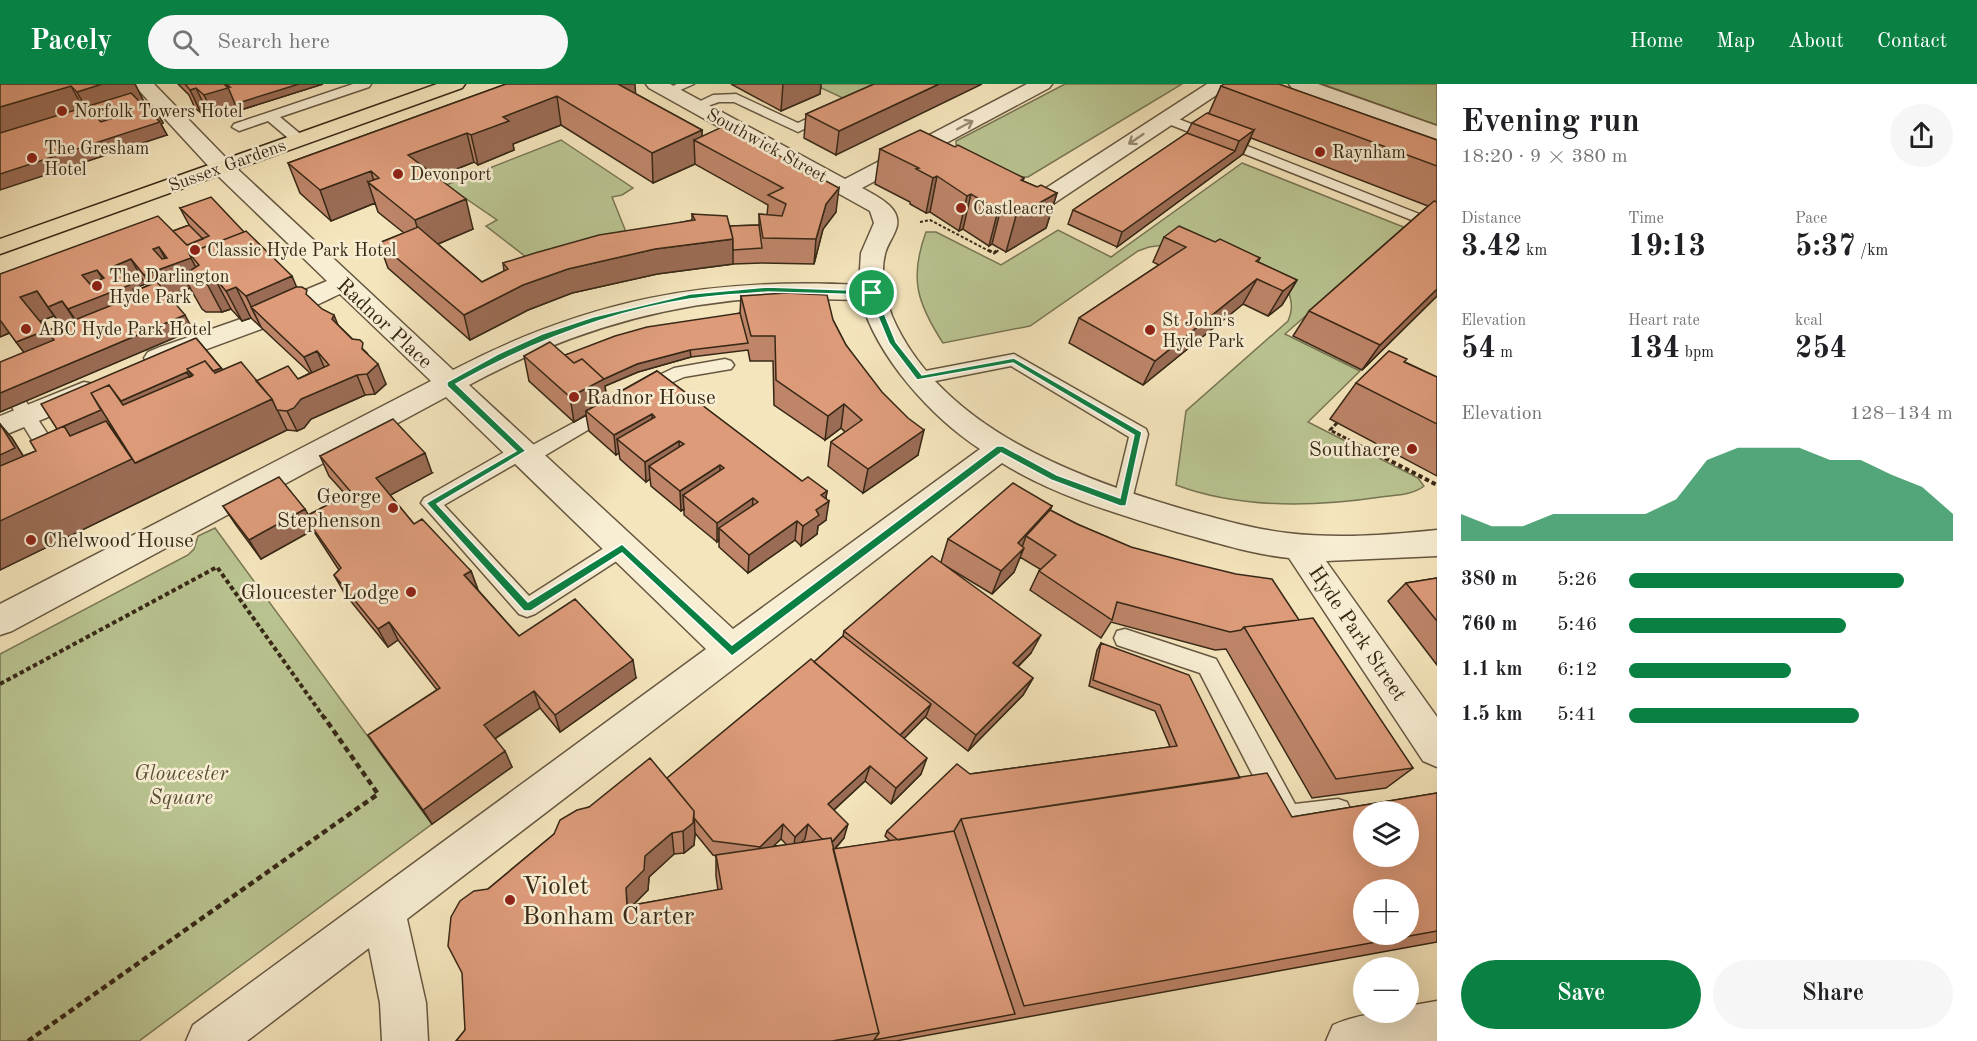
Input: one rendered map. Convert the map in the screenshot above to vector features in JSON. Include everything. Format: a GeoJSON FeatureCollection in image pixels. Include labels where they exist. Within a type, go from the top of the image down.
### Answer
{"type":"FeatureCollection","features":[{"type":"Feature","properties":{"kind":"main road","name":"Sussex Gardens"},"geometry":{"type":"LineString","coordinates":[[0,247],[454,84]]}},
{"type":"Feature","properties":{"kind":"street"},"geometry":{"type":"LineString","coordinates":[[146,88],[172,84]]}},
{"type":"Feature","properties":{"kind":"street"},"geometry":{"type":"LineString","coordinates":[[845,188],[1042,84]]}},
{"type":"Feature","properties":{"kind":"street"},"geometry":{"type":"LineString","coordinates":[[1299,84],[1437,133]]}},
{"type":"Feature","properties":{"kind":"street","name":"Southwick Street"},"geometry":{"type":"LineString","coordinates":[[671,86],[696,106],[878,206],[884,212],[886,228]]}},
{"type":"Feature","properties":{"kind":"street","name":"Radnor Place"},"geometry":{"type":"LineString","coordinates":[[146,88],[222,167],[732,651]]}},
{"type":"Feature","properties":{"kind":"street"},"geometry":{"type":"LineString","coordinates":[[994,184],[1032,199],[1045,199],[1167,118],[1220,91]]}},
{"type":"Feature","properties":{"kind":"street"},"geometry":{"type":"LineString","coordinates":[[921,149],[944,160]]}},
{"type":"Feature","properties":{"kind":"street"},"geometry":{"type":"LineString","coordinates":[[886,228],[874,251],[872,293],[884,326],[893,343],[920,378],[952,411],[1000,448],[1054,477],[1123,503],[1204,528],[1299,547],[1378,548],[1437,543]]}},
{"type":"Feature","properties":{"kind":"street"},"geometry":{"type":"LineString","coordinates":[[300,302],[343,283]]}},
{"type":"Feature","properties":{"kind":"street"},"geometry":{"type":"LineString","coordinates":[[0,621],[501,356],[545,336],[646,305],[690,297],[768,290],[872,293]]}},
{"type":"Feature","properties":{"kind":"street"},"geometry":{"type":"LineString","coordinates":[[136,368],[191,344],[229,333],[255,322]]}},
{"type":"Feature","properties":{"kind":"street"},"geometry":{"type":"LineString","coordinates":[[0,427],[23,410],[104,382]]}},
{"type":"Feature","properties":{"kind":"street"},"geometry":{"type":"LineString","coordinates":[[209,1041],[1000,448]]}},
{"type":"Feature","properties":{"kind":"street","name":"Hyde Park Street"},"geometry":{"type":"LineString","coordinates":[[1299,547],[1437,749]]}},
{"type":"Feature","properties":{"kind":"street"},"geometry":{"type":"LineString","coordinates":[[383,910],[403,1003],[405,1041]]}},
{"type":"Feature","properties":{"kind":"street"},"geometry":{"type":"LineString","coordinates":[[1349,1041],[1437,1024]]}},
{"type":"Feature","properties":{"kind":"lane"},"geometry":{"type":"LineString","coordinates":[[239,127],[365,84]]}},
{"type":"Feature","properties":{"kind":"lane"},"geometry":{"type":"LineString","coordinates":[[696,106],[717,98],[736,98],[798,128],[841,108]]}},
{"type":"Feature","properties":{"kind":"lane"},"geometry":{"type":"LineString","coordinates":[[270,116],[299,140]]}},
{"type":"Feature","properties":{"kind":"lane"},"geometry":{"type":"LineString","coordinates":[[1167,118],[1437,226]]}},
{"type":"Feature","properties":{"kind":"lane"},"geometry":{"type":"LineString","coordinates":[[920,378],[1014,360],[1139,434],[1123,503]]}},
{"type":"Feature","properties":{"kind":"lane"},"geometry":{"type":"LineString","coordinates":[[622,547],[527,608],[431,503],[648,387],[680,372],[725,365]]}},
{"type":"Feature","properties":{"kind":"lane"},"geometry":{"type":"LineString","coordinates":[[23,410],[56,463],[38,472]]}},
{"type":"Feature","properties":{"kind":"lane"},"geometry":{"type":"LineString","coordinates":[[1125,638],[1208,666],[1288,817],[1353,809]]}},
{"type":"Feature","properties":{"kind":"path"},"geometry":{"type":"LineString","coordinates":[[886,228],[930,220],[994,253],[1000,249]]}},
{"type":"Feature","properties":{"kind":"path"},"geometry":{"type":"LineString","coordinates":[[1337,423],[1330,430],[1437,485]]}},
{"type":"Feature","properties":{"kind":"path"},"geometry":{"type":"LineString","coordinates":[[0,684],[216,567],[378,794],[28,1041]]}},
{"type":"Feature","properties":{"kind":"green space"},"geometry":{"type":"Polygon","coordinates":[[[813,84],[884,84],[847,100],[813,84]]]}},
{"type":"Feature","properties":{"kind":"green space"},"geometry":{"type":"Polygon","coordinates":[[[1065,84],[1182,84],[1028,177],[1020,177],[956,145],[956,141],[1065,84]]]}},
{"type":"Feature","properties":{"kind":"green space"},"geometry":{"type":"Polygon","coordinates":[[[1322,84],[1437,84],[1437,125],[1322,84]]]}},
{"type":"Feature","properties":{"kind":"green space"},"geometry":{"type":"Polygon","coordinates":[[[561,140],[633,188],[622,195],[612,197],[626,232],[526,257],[486,226],[497,220],[446,185],[561,140]]]}},
{"type":"Feature","properties":{"kind":"green space"},"geometry":{"type":"Polygon","coordinates":[[[1242,163],[1406,228],[1285,334],[1360,371],[1308,422],[1418,478],[1424,486],[1420,489],[1404,494],[1330,503],[1277,504],[1226,498],[1176,485],[1186,411],[1288,321],[1291,306],[1288,290],[1172,244],[1138,251],[1030,326],[943,343],[934,329],[918,290],[918,263],[926,232],[936,232],[1001,265],[1058,230],[1111,257],[1242,163]]]}},
{"type":"Feature","properties":{"kind":"green space","name":"Gloucester Square"},"geometry":{"type":"Polygon","coordinates":[[[215,528],[432,824],[139,1041],[0,1041],[0,654],[188,555],[194,549],[198,536],[215,528]]]}},
{"type":"Feature","properties":{"kind":"building"},"geometry":{"type":"Polygon","coordinates":[[[0,84],[102,84],[77,92],[71,86],[0,107],[0,84]]]}},
{"type":"Feature","properties":{"kind":"building"},"geometry":{"type":"Polygon","coordinates":[[[185,84],[224,84],[228,88],[204,95],[196,88],[190,90],[185,84]]]}},
{"type":"Feature","properties":{"kind":"building"},"geometry":{"type":"Polygon","coordinates":[[[226,84],[299,84],[235,104],[228,87],[230,87],[226,84]]]}},
{"type":"Feature","properties":{"kind":"building"},"geometry":{"type":"Polygon","coordinates":[[[506,84],[618,84],[702,130],[652,153],[557,96],[503,117],[509,121],[471,135],[467,133],[408,155],[466,199],[415,220],[368,182],[379,178],[371,171],[320,190],[288,163],[506,84]]]}},
{"type":"Feature","properties":{"kind":"building"},"geometry":{"type":"Polygon","coordinates":[[[874,84],[939,84],[839,131],[806,114],[874,84]]]}},
{"type":"Feature","properties":{"kind":"building"},"geometry":{"type":"Polygon","coordinates":[[[1224,84],[1279,84],[1437,140],[1437,166],[1221,86],[1224,84]]]}},
{"type":"Feature","properties":{"kind":"building"},"geometry":{"type":"Polygon","coordinates":[[[131,93],[143,105],[149,104],[156,110],[150,112],[160,122],[0,174],[0,133],[131,93]],[[113,109],[94,115],[101,122],[120,116],[113,109]]]}},
{"type":"Feature","properties":{"kind":"building"},"geometry":{"type":"Polygon","coordinates":[[[1207,113],[1254,130],[1239,141],[1192,123],[1207,113]]]}},
{"type":"Feature","properties":{"kind":"building"},"geometry":{"type":"Polygon","coordinates":[[[724,126],[839,188],[826,204],[816,239],[763,238],[759,214],[782,216],[786,204],[768,195],[783,188],[694,140],[724,126]]]}},
{"type":"Feature","properties":{"kind":"building"},"geometry":{"type":"Polygon","coordinates":[[[920,130],[955,147],[958,145],[1024,178],[1021,180],[1037,187],[1041,185],[1057,193],[1016,216],[1001,208],[998,210],[971,194],[967,196],[937,176],[933,178],[916,169],[919,168],[880,149],[920,130]]]}},
{"type":"Feature","properties":{"kind":"building"},"geometry":{"type":"Polygon","coordinates":[[[1187,133],[1235,151],[1122,232],[1073,210],[1187,133]]]}},
{"type":"Feature","properties":{"kind":"building"},"geometry":{"type":"Polygon","coordinates":[[[211,197],[244,232],[189,253],[191,258],[144,275],[131,259],[114,266],[130,285],[68,309],[62,301],[48,307],[37,291],[20,297],[47,330],[16,342],[0,320],[0,274],[158,216],[187,245],[209,236],[180,208],[211,197]],[[159,247],[153,249],[162,259],[167,258],[159,247]],[[97,270],[82,275],[90,284],[104,278],[97,270]]]}},
{"type":"Feature","properties":{"kind":"building"},"geometry":{"type":"Polygon","coordinates":[[[1434,201],[1437,202],[1437,289],[1380,345],[1309,311],[1434,201]]]}},
{"type":"Feature","properties":{"kind":"building"},"geometry":{"type":"Polygon","coordinates":[[[692,214],[727,216],[733,239],[655,249],[568,269],[523,285],[464,315],[379,243],[418,227],[482,282],[508,269],[503,263],[599,235],[695,220],[692,214]]]}},
{"type":"Feature","properties":{"kind":"building"},"geometry":{"type":"Polygon","coordinates":[[[189,225],[203,239],[187,245],[173,231],[189,225]]]}},
{"type":"Feature","properties":{"kind":"building"},"geometry":{"type":"Polygon","coordinates":[[[759,225],[762,248],[733,250],[730,226],[759,225]]]}},
{"type":"Feature","properties":{"kind":"building","name":"St John's Hyde Park"},"geometry":{"type":"Polygon","coordinates":[[[1179,226],[1215,242],[1220,239],[1260,258],[1256,261],[1297,280],[1283,291],[1257,279],[1155,361],[1079,318],[1186,247],[1164,237],[1179,226]]]}},
{"type":"Feature","properties":{"kind":"building"},"geometry":{"type":"Polygon","coordinates":[[[246,231],[292,276],[246,296],[236,287],[226,291],[215,278],[206,282],[190,282],[185,278],[185,274],[199,265],[189,253],[246,231]]]}},
{"type":"Feature","properties":{"kind":"building"},"geometry":{"type":"Polygon","coordinates":[[[157,282],[185,315],[0,393],[0,362],[54,340],[47,331],[137,295],[135,291],[157,282]]]}},
{"type":"Feature","properties":{"kind":"building"},"geometry":{"type":"Polygon","coordinates":[[[296,287],[307,290],[306,294],[322,309],[334,315],[332,319],[352,339],[360,340],[363,343],[362,349],[378,364],[367,374],[357,375],[301,399],[294,408],[287,411],[277,410],[272,399],[256,381],[288,366],[298,379],[329,365],[317,351],[304,357],[251,307],[296,287]]]}},
{"type":"Feature","properties":{"kind":"building"},"geometry":{"type":"Polygon","coordinates":[[[786,293],[827,295],[833,320],[846,345],[882,392],[908,418],[924,430],[868,469],[831,442],[862,420],[844,404],[828,416],[776,380],[775,336],[751,336],[741,296],[786,293]]]}},
{"type":"Feature","properties":{"kind":"building"},"geometry":{"type":"Polygon","coordinates":[[[740,313],[748,343],[690,350],[637,364],[604,379],[582,359],[574,363],[565,355],[615,336],[647,327],[740,313]]]}},
{"type":"Feature","properties":{"kind":"building"},"geometry":{"type":"Polygon","coordinates":[[[196,338],[221,368],[213,371],[205,361],[187,369],[192,376],[190,377],[187,372],[121,401],[109,385],[91,393],[101,410],[57,429],[41,404],[196,338]]]}},
{"type":"Feature","properties":{"kind":"building"},"geometry":{"type":"Polygon","coordinates":[[[550,342],[574,363],[582,359],[604,379],[570,397],[524,356],[550,342]]]}},
{"type":"Feature","properties":{"kind":"building"},"geometry":{"type":"Polygon","coordinates":[[[1389,351],[1407,359],[1404,362],[1437,377],[1437,424],[1356,383],[1389,351]]]}},
{"type":"Feature","properties":{"kind":"building"},"geometry":{"type":"Polygon","coordinates":[[[205,361],[215,373],[241,362],[272,399],[135,463],[91,393],[109,385],[123,405],[193,375],[187,369],[205,361]]]}},
{"type":"Feature","properties":{"kind":"building"},"geometry":{"type":"Polygon","coordinates":[[[657,371],[802,481],[808,477],[827,491],[821,495],[829,501],[816,510],[819,515],[803,526],[797,521],[749,555],[719,528],[758,502],[753,498],[717,523],[683,495],[724,468],[720,465],[680,491],[649,466],[684,444],[679,441],[645,462],[617,439],[655,417],[652,414],[614,435],[586,411],[657,371]]]}},
{"type":"Feature","properties":{"kind":"building"},"geometry":{"type":"Polygon","coordinates":[[[393,419],[425,453],[376,478],[414,524],[422,519],[471,571],[464,575],[519,636],[575,599],[633,660],[555,715],[534,691],[484,725],[505,751],[423,810],[368,735],[440,688],[389,622],[378,629],[334,575],[341,568],[305,517],[351,492],[320,456],[393,419]]]}},
{"type":"Feature","properties":{"kind":"building"},"geometry":{"type":"Polygon","coordinates":[[[106,421],[132,459],[0,521],[0,466],[36,451],[30,441],[64,426],[70,436],[106,421]]]}},
{"type":"Feature","properties":{"kind":"building"},"geometry":{"type":"Polygon","coordinates":[[[0,424],[15,448],[0,455],[0,424]]]}},
{"type":"Feature","properties":{"kind":"building"},"geometry":{"type":"Polygon","coordinates":[[[279,477],[305,509],[249,540],[223,506],[279,477]]]}},
{"type":"Feature","properties":{"kind":"building"},"geometry":{"type":"Polygon","coordinates":[[[1013,483],[1052,506],[1018,543],[1024,548],[1001,571],[948,539],[1013,483]]]}},
{"type":"Feature","properties":{"kind":"building"},"geometry":{"type":"Polygon","coordinates":[[[1050,510],[1131,547],[1236,574],[1272,579],[1299,620],[1244,627],[1241,630],[1230,632],[1117,602],[1112,620],[1039,571],[1056,555],[1026,536],[1050,510]]]}},
{"type":"Feature","properties":{"kind":"building"},"geometry":{"type":"Polygon","coordinates":[[[932,556],[1041,635],[1013,663],[1033,678],[976,735],[844,631],[932,556]]]}},
{"type":"Feature","properties":{"kind":"building"},"geometry":{"type":"Polygon","coordinates":[[[1437,578],[1437,621],[1406,583],[1437,578]]]}},
{"type":"Feature","properties":{"kind":"building"},"geometry":{"type":"Polygon","coordinates":[[[1313,618],[1413,768],[1336,779],[1244,627],[1313,618]]]}},
{"type":"Feature","properties":{"kind":"building"},"geometry":{"type":"Polygon","coordinates":[[[843,636],[931,704],[900,735],[814,662],[843,636]]]}},
{"type":"Feature","properties":{"kind":"building"},"geometry":{"type":"Polygon","coordinates":[[[1101,643],[1189,675],[1240,778],[961,819],[954,831],[898,840],[887,831],[957,764],[970,774],[1177,746],[1160,705],[1093,680],[1101,643]]]}},
{"type":"Feature","properties":{"kind":"building"},"geometry":{"type":"Polygon","coordinates":[[[811,659],[927,758],[896,788],[870,766],[828,804],[848,824],[832,842],[831,838],[822,839],[808,824],[795,837],[783,824],[760,847],[713,841],[694,818],[694,811],[667,778],[811,659]]]}},
{"type":"Feature","properties":{"kind":"building"},"geometry":{"type":"Polygon","coordinates":[[[650,758],[694,811],[693,823],[683,831],[672,833],[645,856],[644,870],[626,888],[627,906],[722,889],[716,855],[831,838],[879,1033],[832,1041],[456,1041],[465,1030],[462,973],[448,946],[451,917],[460,901],[474,891],[488,889],[554,834],[560,820],[577,810],[589,807],[650,758]]]}},
{"type":"Feature","properties":{"kind":"building"},"geometry":{"type":"Polygon","coordinates":[[[1267,773],[1292,817],[1353,807],[1353,867],[1419,867],[1419,801],[1389,801],[1437,793],[1437,931],[1419,934],[1419,879],[1353,879],[1353,945],[1360,945],[1024,1006],[961,819],[1267,773]]]}},
{"type":"Feature","properties":{"kind":"building"},"geometry":{"type":"Polygon","coordinates":[[[954,831],[1015,1014],[874,1040],[879,1033],[833,849],[954,831]]]}},
{"type":"Feature","properties":{"kind":"place","name":"Norfolk Towers Hotel"},"geometry":{"type":"Point","coordinates":[62,111]}},
{"type":"Feature","properties":{"kind":"place","name":"Raynham"},"geometry":{"type":"Point","coordinates":[1320,152]}},
{"type":"Feature","properties":{"kind":"place","name":"The Gresham Hotel"},"geometry":{"type":"Point","coordinates":[32,158]}},
{"type":"Feature","properties":{"kind":"place","name":"Devonport"},"geometry":{"type":"Point","coordinates":[398,174]}},
{"type":"Feature","properties":{"kind":"place","name":"Castleacre"},"geometry":{"type":"Point","coordinates":[961,208]}},
{"type":"Feature","properties":{"kind":"place","name":"Classic Hyde Park Hotel"},"geometry":{"type":"Point","coordinates":[195,250]}},
{"type":"Feature","properties":{"kind":"place","name":"The Darlington Hyde Park"},"geometry":{"type":"Point","coordinates":[97,286]}},
{"type":"Feature","properties":{"kind":"place","name":"ABC Hyde Park Hotel"},"geometry":{"type":"Point","coordinates":[26,329]}},
{"type":"Feature","properties":{"kind":"place","name":"St John's Hyde Park"},"geometry":{"type":"Point","coordinates":[1150,330]}},
{"type":"Feature","properties":{"kind":"place","name":"Radnor House"},"geometry":{"type":"Point","coordinates":[574,397]}},
{"type":"Feature","properties":{"kind":"place","name":"Southacre"},"geometry":{"type":"Point","coordinates":[1412,449]}},
{"type":"Feature","properties":{"kind":"place","name":"George Stephenson"},"geometry":{"type":"Point","coordinates":[393,508]}},
{"type":"Feature","properties":{"kind":"place","name":"Chelwood House"},"geometry":{"type":"Point","coordinates":[31,540]}},
{"type":"Feature","properties":{"kind":"place","name":"Gloucester Lodge"},"geometry":{"type":"Point","coordinates":[411,592]}},
{"type":"Feature","properties":{"kind":"place","name":"Violet Bonham Carter"},"geometry":{"type":"Point","coordinates":[510,900]}},
{"type":"Feature","properties":{"kind":"route"},"geometry":{"type":"LineString","coordinates":[[768,290],[872,293],[893,343],[920,378],[1014,360],[1139,434],[1123,503],[1087,492],[1026,464],[1000,448],[732,651],[622,547],[527,608],[431,503],[522,451],[450,384],[501,356],[545,336],[596,319],[646,305],[690,297],[768,290]]}}]}
